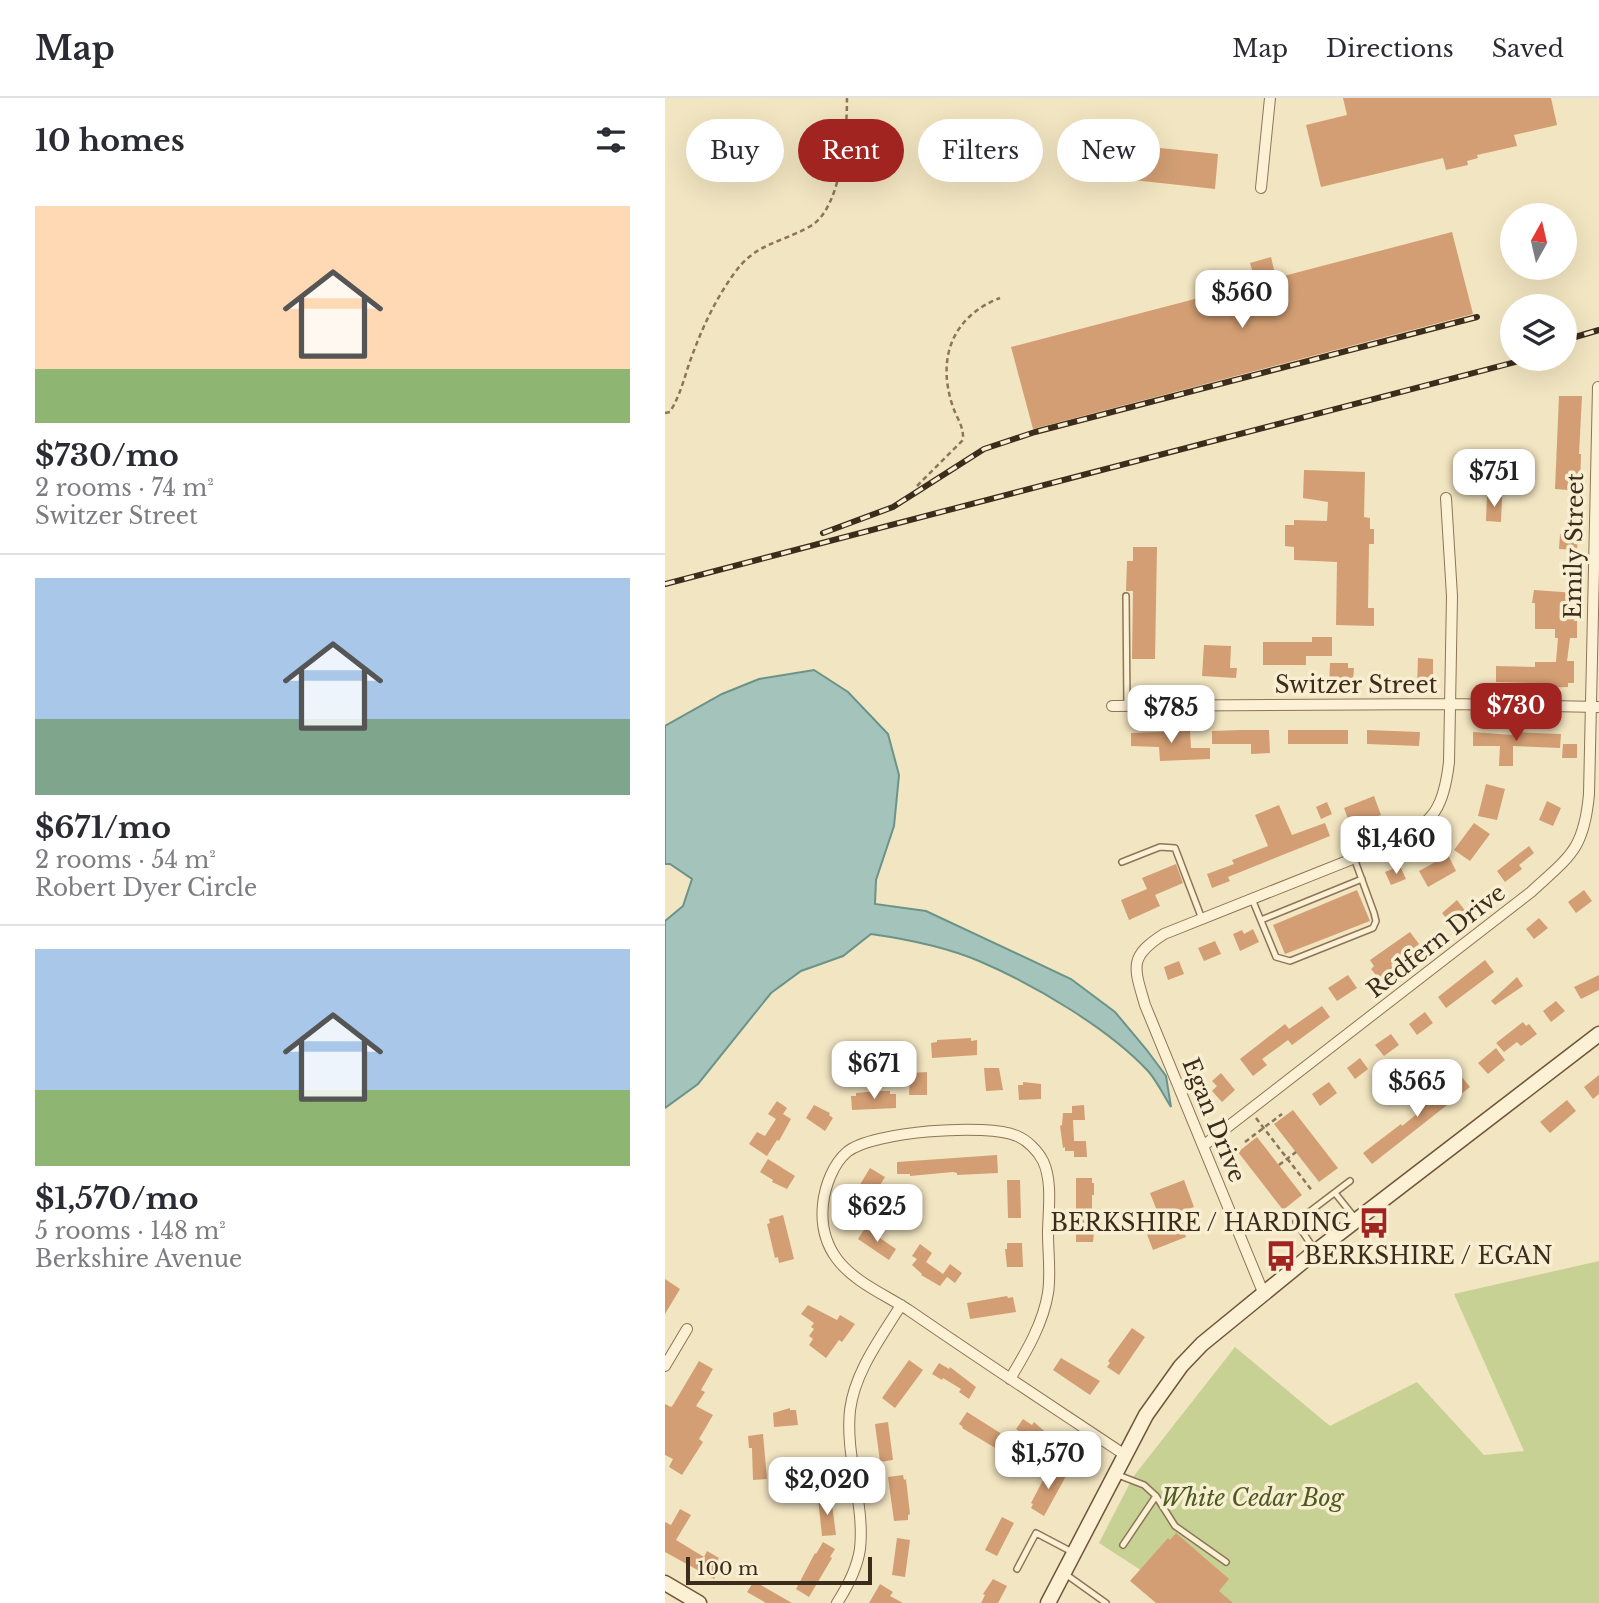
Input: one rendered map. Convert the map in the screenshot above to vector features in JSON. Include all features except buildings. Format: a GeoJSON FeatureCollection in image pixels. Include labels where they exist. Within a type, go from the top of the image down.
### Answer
{"type":"FeatureCollection","features":[{"type":"Feature","properties":{"kind":"main road"},"geometry":{"type":"LineString","coordinates":[[1048,1603],[1146,1415],[1181,1366],[1202,1344],[1263,1292],[1599,1034]]}},
{"type":"Feature","properties":{"kind":"main road"},"geometry":{"type":"LineString","coordinates":[[665,1583],[699,1603]]}},
{"type":"Feature","properties":{"kind":"street"},"geometry":{"type":"LineString","coordinates":[[1261,188],[1271,98]]}},
{"type":"Feature","properties":{"kind":"street","name":"Emily Street"},"geometry":{"type":"LineString","coordinates":[[1595,707],[1593,540],[1598,387]]}},
{"type":"Feature","properties":{"kind":"street"},"geometry":{"type":"LineString","coordinates":[[1202,919],[1416,831],[1435,813],[1446,786],[1451,704],[1453,596],[1446,498]]}},
{"type":"Feature","properties":{"kind":"street","name":"Switzer Street"},"geometry":{"type":"LineString","coordinates":[[1112,706],[1451,704],[1595,707]]}},
{"type":"Feature","properties":{"kind":"street","name":"Redfern Drive"},"geometry":{"type":"LineString","coordinates":[[1203,1146],[1531,892],[1568,858],[1580,842],[1588,811],[1595,707]]}},
{"type":"Feature","properties":{"kind":"street","name":"Egan Drive"},"geometry":{"type":"LineString","coordinates":[[1202,919],[1164,934],[1144,947],[1137,960],[1136,976],[1263,1292]]}},
{"type":"Feature","properties":{"kind":"street"},"geometry":{"type":"LineString","coordinates":[[1010,1379],[1038,1328],[1048,1292],[1048,1183],[1043,1161],[1028,1142],[993,1129],[899,1134],[864,1143],[848,1152],[841,1158],[828,1182],[824,1197],[823,1217],[829,1244],[839,1262],[853,1275],[901,1306],[1010,1379],[1125,1455]]}},
{"type":"Feature","properties":{"kind":"street"},"geometry":{"type":"LineString","coordinates":[[837,1603],[850,1582],[860,1550],[859,1514],[850,1442],[850,1410],[857,1382],[868,1359],[901,1306]]}},
{"type":"Feature","properties":{"kind":"street"},"geometry":{"type":"LineString","coordinates":[[665,1366],[687,1329]]}},
{"type":"Feature","properties":{"kind":"lane"},"geometry":{"type":"LineString","coordinates":[[1126,596],[1127,706]]}},
{"type":"Feature","properties":{"kind":"lane"},"geometry":{"type":"LineString","coordinates":[[1122,862],[1160,847],[1175,848],[1202,919]]}},
{"type":"Feature","properties":{"kind":"lane"},"geometry":{"type":"LineString","coordinates":[[1252,899],[1276,957],[1290,961],[1373,928],[1377,921],[1354,858]]}},
{"type":"Feature","properties":{"kind":"lane"},"geometry":{"type":"LineString","coordinates":[[1261,920],[1362,878]]}},
{"type":"Feature","properties":{"kind":"lane"},"geometry":{"type":"LineString","coordinates":[[1316,1251],[1296,1222],[1350,1181]]}},
{"type":"Feature","properties":{"kind":"lane"},"geometry":{"type":"LineString","coordinates":[[1335,1193],[1356,1221]]}},
{"type":"Feature","properties":{"kind":"lane"},"geometry":{"type":"LineString","coordinates":[[1115,1474],[1144,1486],[1156,1496],[1175,1526],[1226,1562]]}},
{"type":"Feature","properties":{"kind":"lane"},"geometry":{"type":"LineString","coordinates":[[1123,1545],[1156,1496]]}},
{"type":"Feature","properties":{"kind":"lane"},"geometry":{"type":"LineString","coordinates":[[1017,1569],[1036,1533],[1074,1553]]}},
{"type":"Feature","properties":{"kind":"lane"},"geometry":{"type":"LineString","coordinates":[[1064,1573],[1106,1603]]}},
{"type":"Feature","properties":{"kind":"path"},"geometry":{"type":"LineString","coordinates":[[665,413],[670,412],[679,398],[701,333],[734,273],[750,256],[767,244],[810,227],[824,215],[842,166],[847,98]]}},
{"type":"Feature","properties":{"kind":"path"},"geometry":{"type":"LineString","coordinates":[[917,486],[963,440],[964,428],[953,408],[946,373],[947,355],[955,333],[975,310],[1000,298]]}},
{"type":"Feature","properties":{"kind":"path"},"geometry":{"type":"LineString","coordinates":[[1249,1110],[1313,1192]]}},
{"type":"Feature","properties":{"kind":"path"},"geometry":{"type":"LineString","coordinates":[[1245,1142],[1282,1114]]}},
{"type":"Feature","properties":{"kind":"path"},"geometry":{"type":"LineString","coordinates":[[1279,1165],[1296,1152]]}},
{"type":"Feature","properties":{"kind":"green space","name":"White Cedar Bog"},"geometry":{"type":"Polygon","coordinates":[[[1599,1261],[1599,1603],[1167,1603],[1173,1591],[1099,1543],[1133,1477],[1235,1347],[1330,1426],[1417,1382],[1484,1455],[1524,1451],[1454,1294],[1599,1261]]]}},
{"type":"Feature","properties":{"kind":"water"},"geometry":{"type":"Polygon","coordinates":[[[814,670],[848,692],[888,734],[899,775],[894,826],[876,880],[875,904],[926,911],[1071,979],[1115,1012],[1146,1049],[1166,1076],[1171,1107],[1151,1075],[1131,1055],[1069,1008],[966,956],[926,944],[871,934],[843,956],[801,971],[771,993],[698,1084],[665,1108],[665,921],[683,906],[692,879],[670,864],[665,864],[665,726],[722,694],[759,679],[814,670]]]}},
{"type":"Feature","properties":{"kind":"railway"},"geometry":{"type":"LineString","coordinates":[[823,533],[893,507],[984,449],[1035,432],[1477,317]]}},
{"type":"Feature","properties":{"kind":"railway"},"geometry":{"type":"LineString","coordinates":[[1577,336],[1599,330]]}},
{"type":"Feature","properties":{"kind":"railway"},"geometry":{"type":"LineString","coordinates":[[665,584],[1500,366]]}},
{"type":"Feature","properties":{"kind":"place","name":"BERKSHIRE / HARDING"},"geometry":{"type":"Point","coordinates":[1374,1223]}},
{"type":"Feature","properties":{"kind":"place","name":"BERKSHIRE / EGAN"},"geometry":{"type":"Point","coordinates":[1281,1256]}}]}
